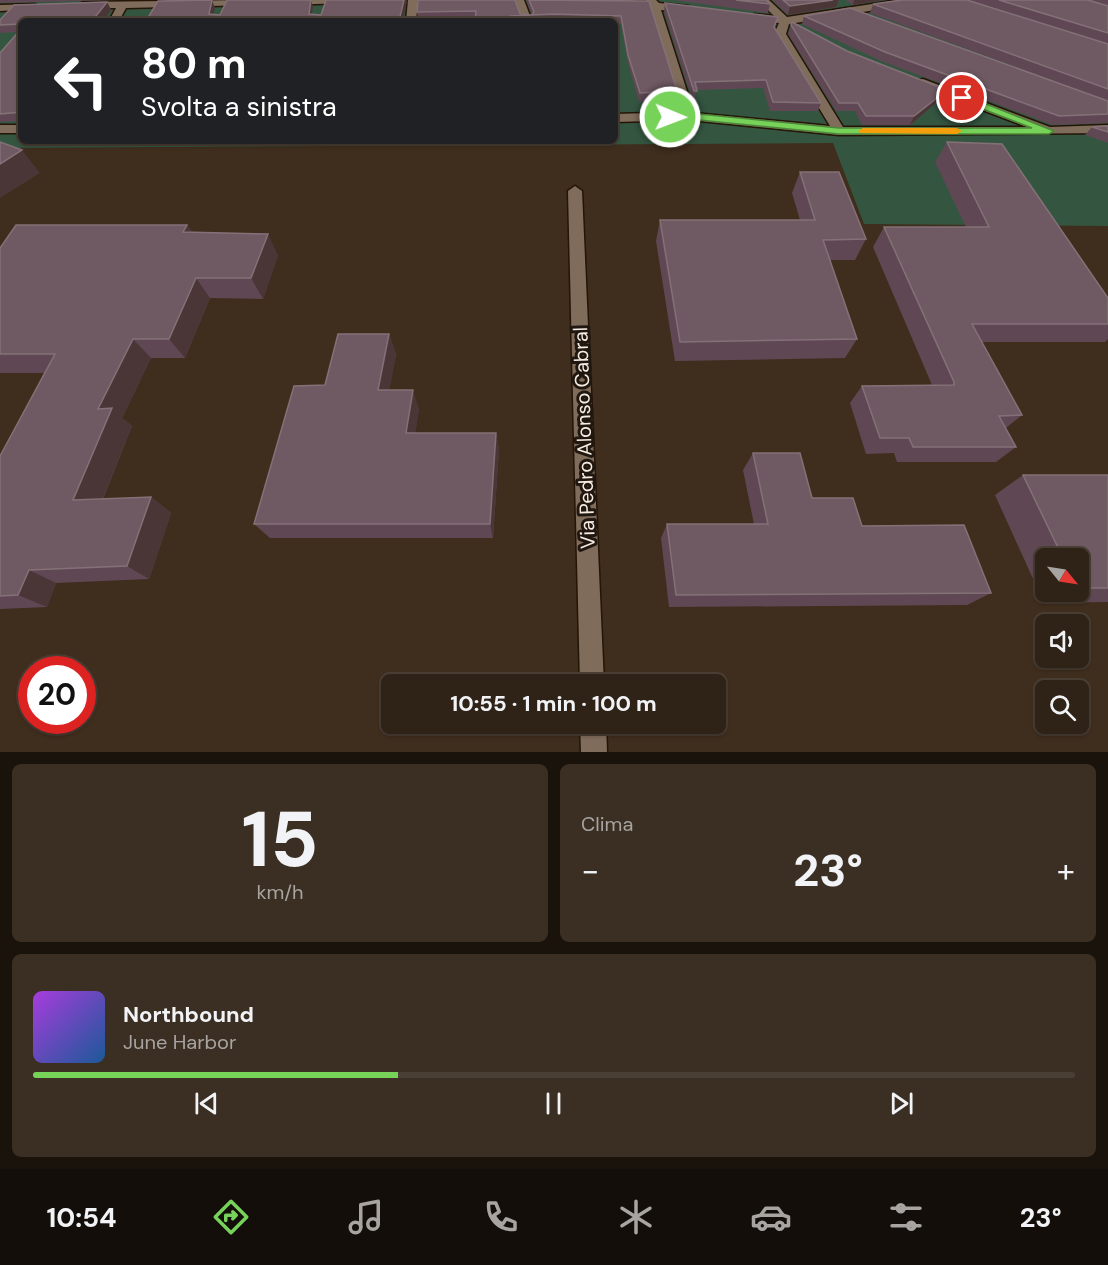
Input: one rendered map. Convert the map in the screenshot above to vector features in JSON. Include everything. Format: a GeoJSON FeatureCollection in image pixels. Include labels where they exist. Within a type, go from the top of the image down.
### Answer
{"type":"FeatureCollection","features":[{"type":"Feature","properties":{"kind":"street"},"geometry":{"type":"LineString","coordinates":[[278,2],[321,5],[345,0]]}},
{"type":"Feature","properties":{"kind":"street"},"geometry":{"type":"LineString","coordinates":[[411,18],[413,0]]}},
{"type":"Feature","properties":{"kind":"street"},"geometry":{"type":"LineString","coordinates":[[519,0],[526,18]]}},
{"type":"Feature","properties":{"kind":"street"},"geometry":{"type":"LineString","coordinates":[[763,0],[785,21],[803,32]]}},
{"type":"Feature","properties":{"kind":"street"},"geometry":{"type":"LineString","coordinates":[[836,0],[851,12],[873,21]]}},
{"type":"Feature","properties":{"kind":"street"},"geometry":{"type":"LineString","coordinates":[[737,15],[785,21],[918,0]]}},
{"type":"Feature","properties":{"kind":"street"},"geometry":{"type":"LineString","coordinates":[[611,2],[653,2],[702,10]]}},
{"type":"Feature","properties":{"kind":"street"},"geometry":{"type":"LineString","coordinates":[[653,2],[689,116]]}},
{"type":"Feature","properties":{"kind":"street"},"geometry":{"type":"LineString","coordinates":[[69,6],[123,4],[223,8],[257,3]]}},
{"type":"Feature","properties":{"kind":"street"},"geometry":{"type":"LineString","coordinates":[[116,18],[123,4]]}},
{"type":"Feature","properties":{"kind":"street"},"geometry":{"type":"LineString","coordinates":[[8,11],[48,7]]}},
{"type":"Feature","properties":{"kind":"street"},"geometry":{"type":"LineString","coordinates":[[785,21],[780,34],[839,131]]}},
{"type":"Feature","properties":{"kind":"street"},"geometry":{"type":"LineString","coordinates":[[908,77],[1049,131]]}},
{"type":"Feature","properties":{"kind":"street"},"geometry":{"type":"LineString","coordinates":[[618,118],[689,116],[839,131],[1108,129]]}},
{"type":"Feature","properties":{"kind":"street"},"geometry":{"type":"LineString","coordinates":[[0,129],[18,129]]}},
{"type":"Feature","properties":{"kind":"street","name":"Via Pedro Alonso Cabral"},"geometry":{"type":"LineString","coordinates":[[575,191],[592,674]]}},
{"type":"Feature","properties":{"kind":"street"},"geometry":{"type":"LineString","coordinates":[[593,734],[594,752]]}},
{"type":"Feature","properties":{"kind":"green space"},"geometry":{"type":"Polygon","coordinates":[[[0,0],[1108,0],[1108,226],[864,224],[833,143],[0,148],[0,0]]]}},
{"type":"Feature","properties":{"kind":"building"},"geometry":{"type":"Polygon","coordinates":[[[212,0],[209,14],[220,15],[227,0],[311,0],[309,14],[321,15],[326,0],[404,0],[400,18],[148,18],[158,1],[212,0]]]}},
{"type":"Feature","properties":{"kind":"building"},"geometry":{"type":"Polygon","coordinates":[[[418,0],[515,0],[520,14],[532,15],[510,16],[510,18],[475,18],[476,11],[417,12],[418,0]]]}},
{"type":"Feature","properties":{"kind":"building"},"geometry":{"type":"Polygon","coordinates":[[[529,0],[649,1],[677,91],[640,93],[628,55],[621,16],[532,15],[534,12],[529,0]]]}},
{"type":"Feature","properties":{"kind":"building"},"geometry":{"type":"Polygon","coordinates":[[[736,0],[766,0],[770,4],[736,0]]]}},
{"type":"Feature","properties":{"kind":"building"},"geometry":{"type":"Polygon","coordinates":[[[783,0],[833,0],[790,6],[783,0]]]}},
{"type":"Feature","properties":{"kind":"building"},"geometry":{"type":"Polygon","coordinates":[[[902,0],[967,0],[1108,44],[1108,89],[873,4],[902,0]]]}},
{"type":"Feature","properties":{"kind":"building"},"geometry":{"type":"Polygon","coordinates":[[[999,0],[1088,0],[1108,6],[1108,33],[999,0]]]}},
{"type":"Feature","properties":{"kind":"building"},"geometry":{"type":"Polygon","coordinates":[[[107,2],[94,18],[18,18],[18,24],[0,25],[0,20],[14,5],[107,2]]]}},
{"type":"Feature","properties":{"kind":"building"},"geometry":{"type":"Polygon","coordinates":[[[665,3],[778,17],[774,27],[821,103],[773,102],[766,80],[695,82],[697,91],[694,91],[665,3]]]}},
{"type":"Feature","properties":{"kind":"building"},"geometry":{"type":"Polygon","coordinates":[[[850,8],[1108,101],[1108,114],[1059,116],[885,52],[804,16],[850,8]]]}},
{"type":"Feature","properties":{"kind":"building"},"geometry":{"type":"Polygon","coordinates":[[[792,22],[847,51],[947,90],[914,116],[866,116],[858,103],[839,103],[791,25],[792,22]]]}},
{"type":"Feature","properties":{"kind":"building"},"geometry":{"type":"Polygon","coordinates":[[[18,32],[18,112],[0,114],[0,53],[18,32]]]}},
{"type":"Feature","properties":{"kind":"building"},"geometry":{"type":"Polygon","coordinates":[[[1108,126],[1108,132],[1092,127],[1108,126]]]}},
{"type":"Feature","properties":{"kind":"building"},"geometry":{"type":"Polygon","coordinates":[[[0,142],[22,150],[0,164],[0,142]]]}},
{"type":"Feature","properties":{"kind":"building"},"geometry":{"type":"Polygon","coordinates":[[[947,142],[1002,144],[1108,298],[1108,324],[972,324],[1022,415],[999,416],[1016,447],[913,447],[909,438],[880,438],[862,386],[954,385],[884,227],[989,227],[947,142]]]}},
{"type":"Feature","properties":{"kind":"building"},"geometry":{"type":"Polygon","coordinates":[[[800,172],[839,172],[866,239],[823,240],[857,339],[680,342],[660,220],[815,220],[800,172]]]}},
{"type":"Feature","properties":{"kind":"building"},"geometry":{"type":"Polygon","coordinates":[[[16,225],[187,225],[183,232],[268,234],[251,278],[196,278],[169,339],[133,339],[98,409],[112,408],[73,500],[151,497],[127,566],[29,570],[18,595],[0,596],[0,456],[55,354],[0,354],[0,248],[16,225]]]}},
{"type":"Feature","properties":{"kind":"building"},"geometry":{"type":"Polygon","coordinates":[[[338,334],[389,334],[378,390],[413,390],[406,433],[496,433],[490,524],[254,524],[294,386],[325,385],[338,334]]]}},
{"type":"Feature","properties":{"kind":"building"},"geometry":{"type":"Polygon","coordinates":[[[753,453],[800,453],[812,498],[853,498],[862,526],[964,525],[991,593],[676,595],[667,524],[768,524],[753,453]]]}},
{"type":"Feature","properties":{"kind":"building"},"geometry":{"type":"Polygon","coordinates":[[[1023,475],[1108,475],[1108,588],[1089,588],[1089,548],[1058,548],[1023,475]]]}},
{"type":"Feature","properties":{"kind":"slow traffic"},"geometry":{"type":"LineString","coordinates":[[863,131],[957,131]]}},
{"type":"Feature","properties":{"kind":"route"},"geometry":{"type":"LineString","coordinates":[[670,117],[689,116],[839,131],[1049,131],[962,98]]}}]}
